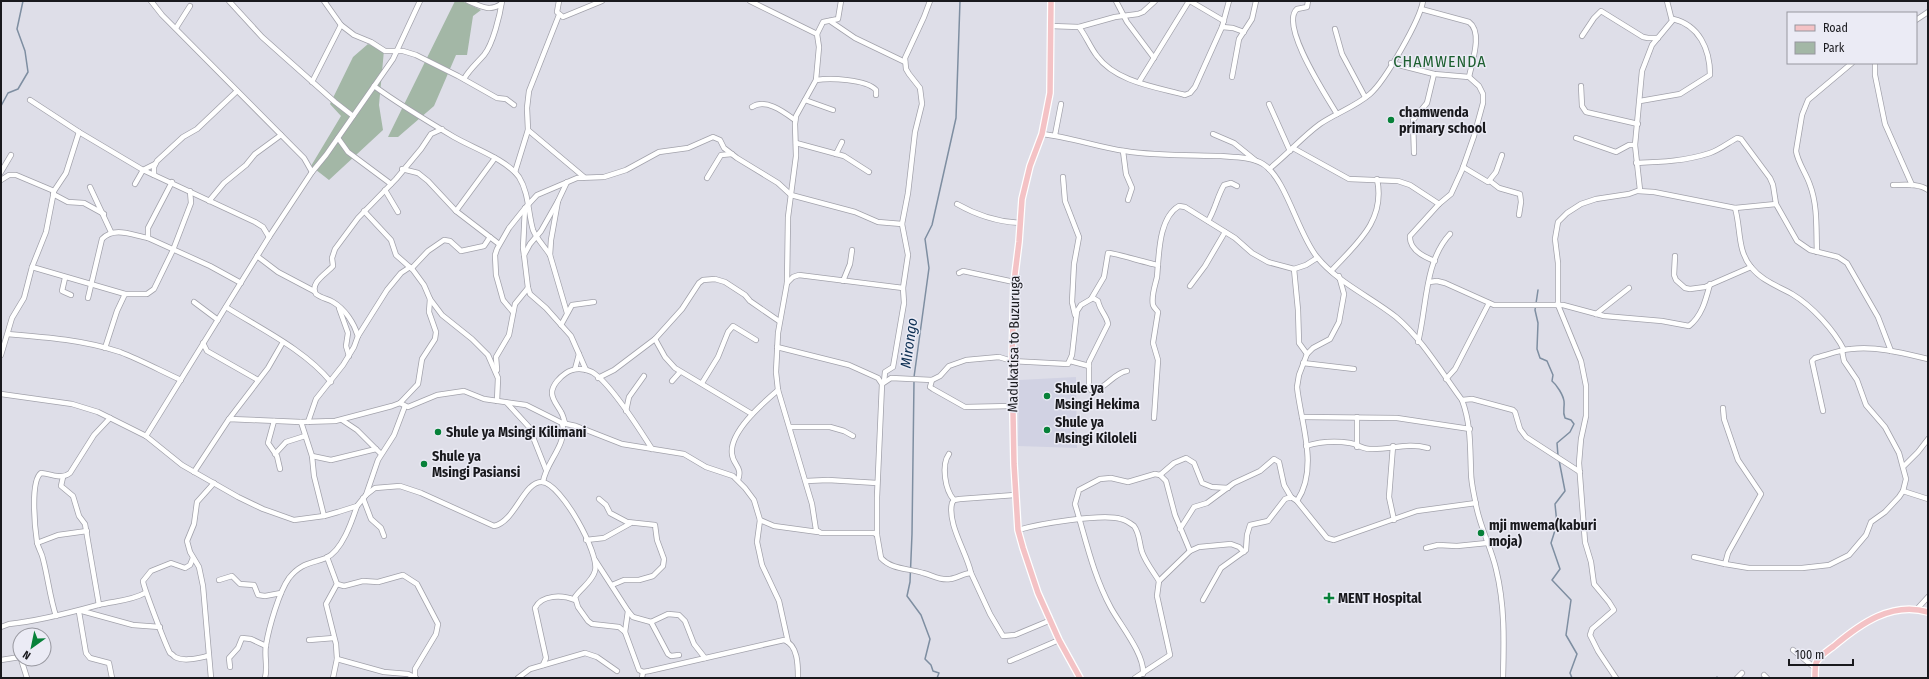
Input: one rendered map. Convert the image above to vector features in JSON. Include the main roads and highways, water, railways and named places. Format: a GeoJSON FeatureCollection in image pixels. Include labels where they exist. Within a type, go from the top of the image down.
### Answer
{"type":"FeatureCollection","features":[{"type":"Feature","properties":{"kind":"main road","name":"Madukatisa to Buzuruga"},"geometry":{"type":"LineString","coordinates":[[1051,1],[1050,93],[1042,134],[1022,199],[1021,223],[1014,282],[1012,406],[1015,495],[1018,530],[1030,571],[1059,640],[1080,678]]}},
{"type":"Feature","properties":{"kind":"main road"},"geometry":{"type":"LineString","coordinates":[[1816,678],[1815,668],[1818,660],[1853,630],[1869,620],[1891,611],[1917,609],[1928,612]]}},
{"type":"Feature","properties":{"kind":"waterway"},"geometry":{"type":"LineString","coordinates":[[1,106],[8,93],[18,89],[28,72],[25,51],[17,29],[23,1]]}},
{"type":"Feature","properties":{"kind":"waterway","name":"Mirongo"},"geometry":{"type":"LineString","coordinates":[[914,377],[929,268],[925,239],[932,225],[956,118],[960,1]]}},
{"type":"Feature","properties":{"kind":"waterway"},"geometry":{"type":"LineString","coordinates":[[1538,290],[1535,310],[1538,323],[1537,349],[1540,358],[1547,361],[1553,375],[1552,381],[1562,396],[1564,401],[1565,418],[1571,420],[1574,424],[1570,432],[1557,443],[1558,456]]}},
{"type":"Feature","properties":{"kind":"waterway","name":"Mirongo"},"geometry":{"type":"LineString","coordinates":[[914,381],[912,534],[910,582],[907,596],[921,615],[930,639],[925,659],[931,665],[933,671],[939,673],[937,678]]}},
{"type":"Feature","properties":{"kind":"waterway"},"geometry":{"type":"LineString","coordinates":[[1559,460],[1565,491],[1555,504],[1557,524],[1551,543],[1560,569],[1552,580],[1571,600],[1566,635],[1577,654],[1570,673],[1572,678]]}},
{"type":"Feature","properties":{"kind":"place","name":"chamwenda primary school"},"geometry":{"type":"Point","coordinates":[1391,120]}},
{"type":"Feature","properties":{"kind":"place","name":"Shule ya Msingi Hekima"},"geometry":{"type":"Point","coordinates":[1047,396]}},
{"type":"Feature","properties":{"kind":"place","name":"Shule ya Msingi Kiloleli"},"geometry":{"type":"Point","coordinates":[1047,430]}},
{"type":"Feature","properties":{"kind":"place","name":"Shule ya Msingi Kilimani"},"geometry":{"type":"Point","coordinates":[438,432]}},
{"type":"Feature","properties":{"kind":"place","name":"Shule ya Msingi Pasiansi"},"geometry":{"type":"Point","coordinates":[424,464]}},
{"type":"Feature","properties":{"kind":"place","name":"mji mwema(kaburi moja)"},"geometry":{"type":"Point","coordinates":[1481,533]}},
{"type":"Feature","properties":{"kind":"place","name":"MENT Hospital"},"geometry":{"type":"Point","coordinates":[1329,598]}},
{"type":"Feature","properties":{"kind":"district","name":"CHAMWENDA"},"geometry":{"type":"Point","coordinates":[1440,61]}}]}
